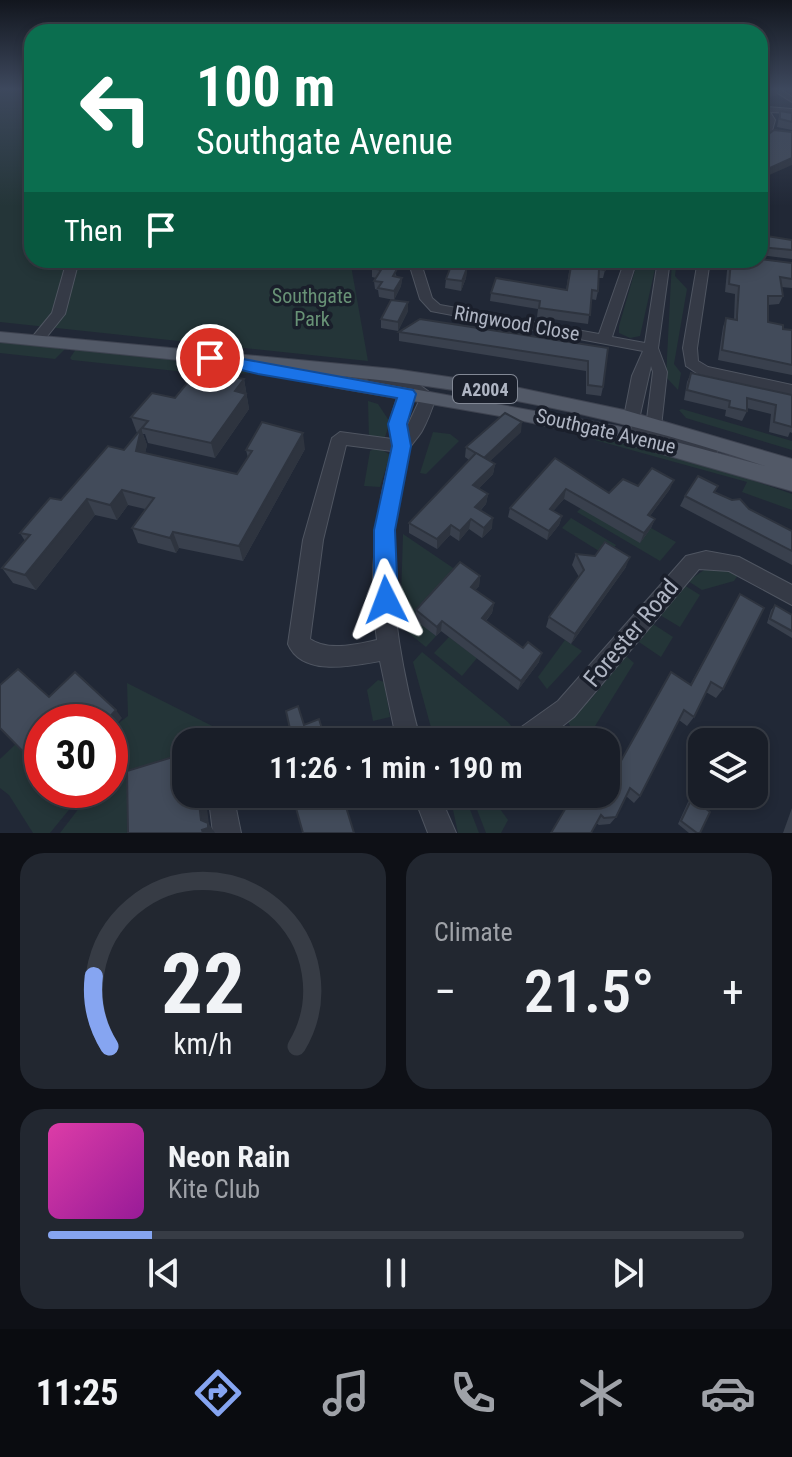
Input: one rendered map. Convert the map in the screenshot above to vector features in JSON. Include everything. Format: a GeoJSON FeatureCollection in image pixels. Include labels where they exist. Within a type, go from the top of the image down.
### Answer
{"type":"FeatureCollection","features":[{"type":"Feature","properties":{"kind":"main road","name":"Southgate Avenue"},"geometry":{"type":"LineString","coordinates":[[0,337],[263,360],[336,370],[644,423],[792,467]]}},
{"type":"Feature","properties":{"kind":"main road","name":"Southgate Avenue"},"geometry":{"type":"LineString","coordinates":[[227,359],[258,369],[410,385],[428,397],[541,415],[613,432],[711,456],[792,483]]}},
{"type":"Feature","properties":{"kind":"street"},"geometry":{"type":"LineString","coordinates":[[769,128],[768,131],[784,133]]}},
{"type":"Feature","properties":{"kind":"street"},"geometry":{"type":"LineString","coordinates":[[36,341],[58,314],[71,268]]}},
{"type":"Feature","properties":{"kind":"street","name":"Ringwood Close"},"geometry":{"type":"LineString","coordinates":[[416,268],[431,306],[651,348]]}},
{"type":"Feature","properties":{"kind":"street","name":"Ringwood Close"},"geometry":{"type":"LineString","coordinates":[[605,338],[628,268]]}},
{"type":"Feature","properties":{"kind":"street"},"geometry":{"type":"LineString","coordinates":[[644,423],[639,376],[651,348],[663,268]]}},
{"type":"Feature","properties":{"kind":"street"},"geometry":{"type":"LineString","coordinates":[[703,268],[690,348],[691,363],[703,371],[792,390]]}},
{"type":"Feature","properties":{"kind":"street"},"geometry":{"type":"LineString","coordinates":[[644,423],[660,372],[651,348]]}},
{"type":"Feature","properties":{"kind":"street"},"geometry":{"type":"LineString","coordinates":[[406,728],[391,648],[383,570],[385,530],[402,446],[397,424],[410,385]]}},
{"type":"Feature","properties":{"kind":"street"},"geometry":{"type":"LineString","coordinates":[[402,446],[417,427],[428,397]]}},
{"type":"Feature","properties":{"kind":"street"},"geometry":{"type":"LineString","coordinates":[[613,432],[644,423],[792,475]]}},
{"type":"Feature","properties":{"kind":"street"},"geometry":{"type":"LineString","coordinates":[[391,648],[316,656],[299,644],[305,575],[323,489],[340,438],[402,446]]}},
{"type":"Feature","properties":{"kind":"street","name":"Forester Road"},"geometry":{"type":"LineString","coordinates":[[541,728],[566,709],[693,562],[710,558],[726,561],[792,596]]}},
{"type":"Feature","properties":{"kind":"street"},"geometry":{"type":"LineString","coordinates":[[223,808],[227,833]]}},
{"type":"Feature","properties":{"kind":"street"},"geometry":{"type":"LineString","coordinates":[[432,808],[442,833]]}},
{"type":"Feature","properties":{"kind":"green space","name":"Southgate Park"},"geometry":{"type":"Polygon","coordinates":[[[0,128],[24,128],[24,268],[351,268],[368,361],[0,322],[0,128]]]}},
{"type":"Feature","properties":{"kind":"green space"},"geometry":{"type":"Polygon","coordinates":[[[636,268],[655,268],[640,336],[630,338],[619,333],[636,268]]]}},
{"type":"Feature","properties":{"kind":"green space"},"geometry":{"type":"Polygon","coordinates":[[[672,268],[676,268],[675,276],[687,289],[674,364],[681,373],[678,390],[666,377],[672,268]]]}},
{"type":"Feature","properties":{"kind":"green space"},"geometry":{"type":"Polygon","coordinates":[[[0,341],[66,348],[55,359],[0,353],[0,341]]]}},
{"type":"Feature","properties":{"kind":"green space"},"geometry":{"type":"Polygon","coordinates":[[[76,349],[257,373],[214,375],[72,360],[70,358],[76,349]]]}},
{"type":"Feature","properties":{"kind":"green space"},"geometry":{"type":"Polygon","coordinates":[[[368,401],[378,404],[390,422],[385,437],[369,439],[368,401]]]}},
{"type":"Feature","properties":{"kind":"green space"},"geometry":{"type":"Polygon","coordinates":[[[679,410],[792,441],[792,450],[686,418],[679,410]]]}},
{"type":"Feature","properties":{"kind":"green space"},"geometry":{"type":"Polygon","coordinates":[[[433,432],[450,434],[459,441],[426,474],[420,473],[433,432]]]}},
{"type":"Feature","properties":{"kind":"green space"},"geometry":{"type":"Polygon","coordinates":[[[595,434],[718,468],[792,494],[792,510],[742,492],[747,482],[595,440],[595,434]]]}},
{"type":"Feature","properties":{"kind":"green space"},"geometry":{"type":"Polygon","coordinates":[[[378,447],[390,455],[380,487],[364,486],[370,451],[378,447]]]}},
{"type":"Feature","properties":{"kind":"green space"},"geometry":{"type":"Polygon","coordinates":[[[581,508],[651,528],[676,542],[660,561],[577,512],[581,508]]]}},
{"type":"Feature","properties":{"kind":"green space"},"geometry":{"type":"Polygon","coordinates":[[[571,518],[616,545],[610,554],[601,548],[599,551],[562,528],[571,518]]]}},
{"type":"Feature","properties":{"kind":"green space"},"geometry":{"type":"Polygon","coordinates":[[[403,534],[459,572],[416,620],[436,636],[426,647],[405,630],[401,598],[403,534]]]}},
{"type":"Feature","properties":{"kind":"green space"},"geometry":{"type":"Polygon","coordinates":[[[707,568],[726,569],[738,575],[734,581],[702,590],[688,581],[707,568]]]}},
{"type":"Feature","properties":{"kind":"green space"},"geometry":{"type":"Polygon","coordinates":[[[684,585],[700,595],[680,627],[660,615],[684,585]]]}},
{"type":"Feature","properties":{"kind":"green space"},"geometry":{"type":"Polygon","coordinates":[[[653,624],[673,637],[661,657],[639,642],[653,624]]]}},
{"type":"Feature","properties":{"kind":"green space"},"geometry":{"type":"Polygon","coordinates":[[[449,637],[477,658],[462,676],[434,653],[449,637]]]}},
{"type":"Feature","properties":{"kind":"green space"},"geometry":{"type":"Polygon","coordinates":[[[565,640],[582,651],[547,689],[538,677],[565,640]]]}},
{"type":"Feature","properties":{"kind":"green space"},"geometry":{"type":"Polygon","coordinates":[[[422,652],[513,728],[431,728],[413,662],[422,652]]]}},
{"type":"Feature","properties":{"kind":"green space"},"geometry":{"type":"Polygon","coordinates":[[[626,656],[634,663],[594,728],[571,728],[568,720],[592,698],[626,656]]]}},
{"type":"Feature","properties":{"kind":"green space"},"geometry":{"type":"Polygon","coordinates":[[[378,680],[384,682],[390,717],[373,721],[367,690],[378,680]]]}},
{"type":"Feature","properties":{"kind":"green space"},"geometry":{"type":"Polygon","coordinates":[[[127,683],[216,728],[172,728],[172,789],[139,833],[60,833],[79,808],[128,808],[127,683]]]}},
{"type":"Feature","properties":{"kind":"green space"},"geometry":{"type":"Polygon","coordinates":[[[17,743],[24,751],[24,808],[70,808],[50,833],[33,833],[9,795],[0,788],[0,759],[17,743]]]}},
{"type":"Feature","properties":{"kind":"green space"},"geometry":{"type":"Polygon","coordinates":[[[453,808],[469,808],[479,833],[458,833],[453,808]]]}},
{"type":"Feature","properties":{"kind":"green space"},"geometry":{"type":"Polygon","coordinates":[[[476,808],[499,808],[508,820],[501,833],[486,833],[476,808]]]}},
{"type":"Feature","properties":{"kind":"building"},"geometry":{"type":"Polygon","coordinates":[[[774,130],[792,132],[792,158],[770,168],[768,134],[774,130]]]}},
{"type":"Feature","properties":{"kind":"building"},"geometry":{"type":"Polygon","coordinates":[[[768,236],[792,240],[792,250],[768,248],[768,236]]]}},
{"type":"Feature","properties":{"kind":"building"},"geometry":{"type":"Polygon","coordinates":[[[768,260],[792,263],[792,279],[780,277],[783,296],[768,296],[768,322],[792,330],[792,365],[722,350],[726,318],[737,320],[739,286],[729,284],[730,268],[768,268],[768,260]]]}},
{"type":"Feature","properties":{"kind":"building"},"geometry":{"type":"Polygon","coordinates":[[[372,268],[397,269],[393,276],[402,278],[394,291],[378,288],[382,282],[374,281],[381,270],[372,268]]]}},
{"type":"Feature","properties":{"kind":"building"},"geometry":{"type":"Polygon","coordinates":[[[450,268],[467,268],[462,281],[446,279],[450,268]]]}},
{"type":"Feature","properties":{"kind":"building"},"geometry":{"type":"Polygon","coordinates":[[[571,268],[605,268],[599,269],[598,291],[592,290],[590,315],[539,308],[540,301],[491,293],[496,278],[567,290],[571,268]]]}},
{"type":"Feature","properties":{"kind":"building"},"geometry":{"type":"Polygon","coordinates":[[[391,300],[408,302],[398,322],[381,319],[391,300]]]}},
{"type":"Feature","properties":{"kind":"building"},"geometry":{"type":"Polygon","coordinates":[[[420,319],[608,348],[603,387],[588,385],[588,361],[399,332],[420,319]]]}},
{"type":"Feature","properties":{"kind":"building"},"geometry":{"type":"Polygon","coordinates":[[[197,371],[244,379],[235,391],[246,394],[211,443],[142,428],[148,421],[131,417],[152,393],[175,398],[197,371]]]}},
{"type":"Feature","properties":{"kind":"building"},"geometry":{"type":"Polygon","coordinates":[[[691,373],[792,395],[792,427],[774,422],[776,405],[747,398],[747,411],[729,407],[730,401],[687,390],[691,373]]]}},
{"type":"Feature","properties":{"kind":"building"},"geometry":{"type":"Polygon","coordinates":[[[505,413],[522,422],[484,458],[466,447],[505,413]]]}},
{"type":"Feature","properties":{"kind":"building"},"geometry":{"type":"Polygon","coordinates":[[[262,422],[303,433],[239,546],[173,532],[170,538],[132,528],[154,498],[122,490],[110,505],[87,499],[25,575],[2,568],[30,535],[20,533],[50,498],[61,500],[108,446],[124,450],[141,429],[136,451],[237,474],[252,451],[246,450],[262,422]]]}},
{"type":"Feature","properties":{"kind":"building"},"geometry":{"type":"Polygon","coordinates":[[[476,453],[495,464],[473,485],[488,494],[475,507],[493,518],[484,528],[471,519],[460,531],[451,525],[437,539],[409,523],[476,453]]]}},
{"type":"Feature","properties":{"kind":"building"},"geometry":{"type":"Polygon","coordinates":[[[555,458],[609,493],[623,479],[638,486],[652,468],[674,480],[648,515],[655,519],[644,533],[566,489],[550,509],[562,516],[549,531],[510,508],[555,458]]]}},
{"type":"Feature","properties":{"kind":"building"},"geometry":{"type":"Polygon","coordinates":[[[698,476],[718,486],[714,492],[732,500],[740,499],[749,509],[792,531],[792,551],[685,496],[698,476]]]}},
{"type":"Feature","properties":{"kind":"building"},"geometry":{"type":"Polygon","coordinates":[[[605,542],[630,557],[575,634],[549,617],[584,570],[576,554],[595,556],[605,542]]]}},
{"type":"Feature","properties":{"kind":"building"},"geometry":{"type":"Polygon","coordinates":[[[460,562],[480,576],[471,587],[494,603],[482,618],[523,648],[528,642],[542,653],[521,681],[442,621],[437,627],[416,610],[460,562]]]}},
{"type":"Feature","properties":{"kind":"building"},"geometry":{"type":"Polygon","coordinates":[[[740,594],[764,608],[723,689],[711,682],[694,717],[684,710],[640,796],[630,788],[616,817],[604,818],[601,815],[591,833],[551,833],[566,808],[620,808],[620,762],[671,672],[691,685],[740,594]]]}},
{"type":"Feature","properties":{"kind":"building"},"geometry":{"type":"Polygon","coordinates":[[[775,605],[792,615],[792,631],[770,619],[775,605]]]}},
{"type":"Feature","properties":{"kind":"building"},"geometry":{"type":"Polygon","coordinates":[[[18,669],[49,697],[75,672],[110,704],[24,704],[24,753],[0,728],[0,685],[18,669]]]}},
{"type":"Feature","properties":{"kind":"building"},"geometry":{"type":"Polygon","coordinates":[[[298,706],[304,725],[319,719],[322,728],[290,728],[286,711],[298,706]]]}},
{"type":"Feature","properties":{"kind":"building"},"geometry":{"type":"Polygon","coordinates":[[[172,757],[172,808],[200,808],[201,820],[208,823],[208,828],[202,830],[203,833],[128,833],[128,771],[172,757]]]}},
{"type":"Feature","properties":{"kind":"building"},"geometry":{"type":"Polygon","coordinates":[[[688,806],[705,808],[710,812],[700,833],[681,821],[688,806]]]}},
{"type":"Feature","properties":{"kind":"building"},"geometry":{"type":"Polygon","coordinates":[[[296,808],[346,808],[354,833],[303,833],[296,808]]]}},
{"type":"Feature","properties":{"kind":"route"},"geometry":{"type":"LineString","coordinates":[[210,358],[407,394],[397,424],[402,446],[385,530],[383,570],[386,600]]}}]}
